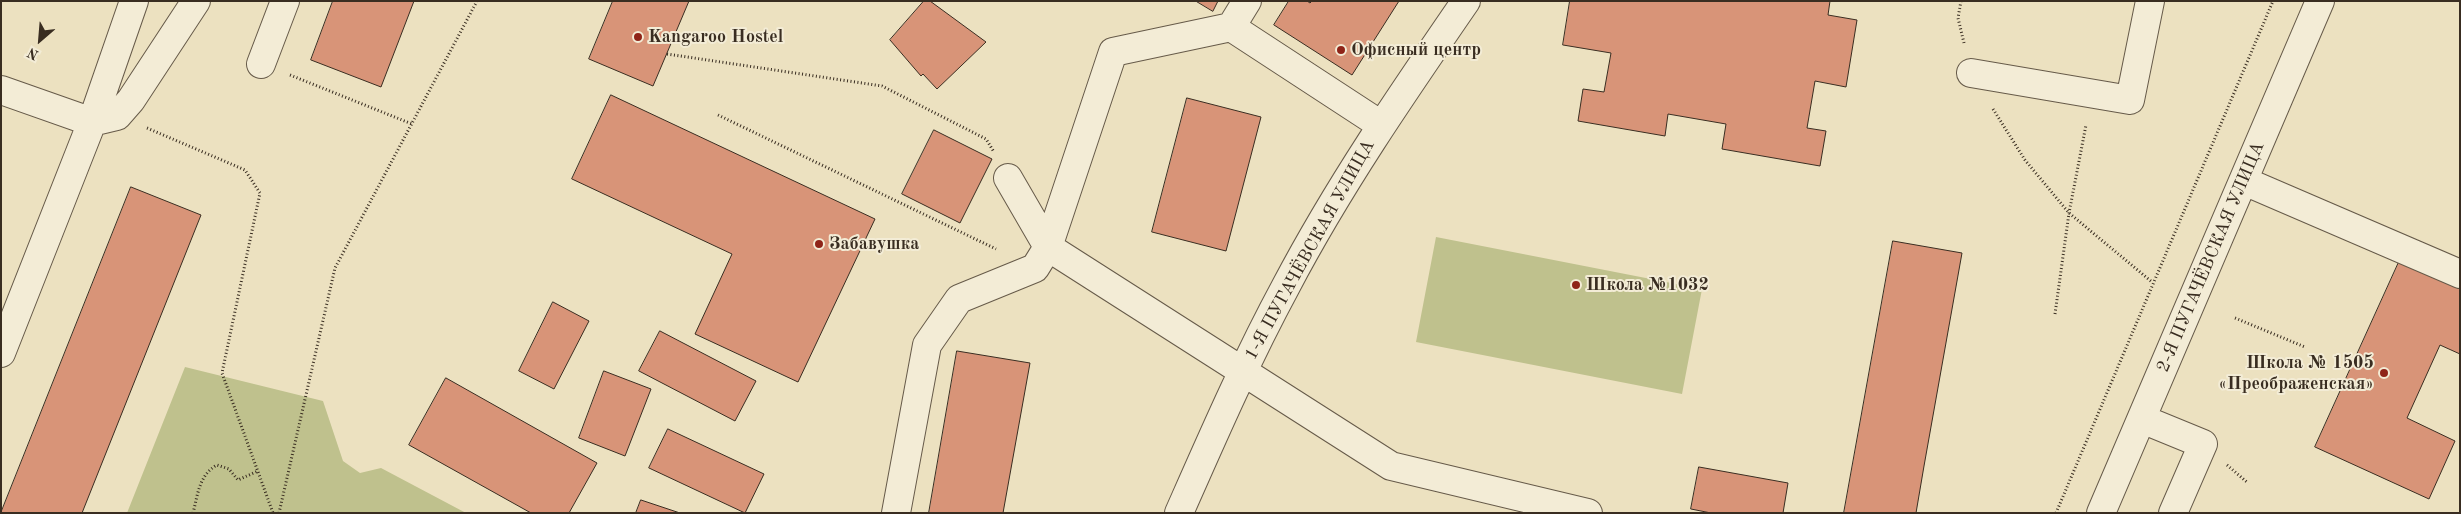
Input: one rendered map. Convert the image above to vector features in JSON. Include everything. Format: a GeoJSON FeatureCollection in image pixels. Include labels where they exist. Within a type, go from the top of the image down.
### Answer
{"type":"FeatureCollection","features":[{"type":"Feature","properties":{"kind":"street"},"geometry":{"type":"LineString","coordinates":[[1,353],[105,119],[134,1]]}},
{"type":"Feature","properties":{"kind":"street"},"geometry":{"type":"LineString","coordinates":[[105,119],[131,100],[196,1]]}},
{"type":"Feature","properties":{"kind":"street"},"geometry":{"type":"LineString","coordinates":[[261,64],[284,1]]}},
{"type":"Feature","properties":{"kind":"street"},"geometry":{"type":"LineString","coordinates":[[1231,27],[1247,1]]}},
{"type":"Feature","properties":{"kind":"street","name":"1-Я ПУГАЧЁВСКАЯ УЛИЦА"},"geometry":{"type":"LineString","coordinates":[[1179,513],[1242,370],[1287,284],[1381,125],[1466,1]]}},
{"type":"Feature","properties":{"kind":"street"},"geometry":{"type":"LineString","coordinates":[[1971,73],[2130,100],[2150,1]]}},
{"type":"Feature","properties":{"kind":"street","name":"2-Я ПУГАЧЁВСКАЯ УЛИЦА"},"geometry":{"type":"LineString","coordinates":[[2101,513],[2320,1]]}},
{"type":"Feature","properties":{"kind":"street"},"geometry":{"type":"LineString","coordinates":[[896,513],[926,345],[959,299],[1035,268],[1048,247],[1113,52],[1231,27],[1381,125]]}},
{"type":"Feature","properties":{"kind":"street"},"geometry":{"type":"LineString","coordinates":[[1,90],[105,119]]}},
{"type":"Feature","properties":{"kind":"street"},"geometry":{"type":"LineString","coordinates":[[1008,178],[1048,247],[1391,466],[1588,513]]}},
{"type":"Feature","properties":{"kind":"street"},"geometry":{"type":"LineString","coordinates":[[2244,181],[2460,274]]}},
{"type":"Feature","properties":{"kind":"street"},"geometry":{"type":"LineString","coordinates":[[2142,418],[2203,444],[2173,513]]}},
{"type":"Feature","properties":{"kind":"path"},"geometry":{"type":"LineString","coordinates":[[278,513],[335,268],[477,1]]}},
{"type":"Feature","properties":{"kind":"path"},"geometry":{"type":"LineString","coordinates":[[1961,1],[1958,18],[1971,73],[2025,160],[2068,214],[2152,282]]}},
{"type":"Feature","properties":{"kind":"path"},"geometry":{"type":"LineString","coordinates":[[2056,513],[2272,1]]}},
{"type":"Feature","properties":{"kind":"path"},"geometry":{"type":"LineString","coordinates":[[667,54],[882,86],[986,139],[1008,178]]}},
{"type":"Feature","properties":{"kind":"path"},"geometry":{"type":"LineString","coordinates":[[261,64],[412,124]]}},
{"type":"Feature","properties":{"kind":"path"},"geometry":{"type":"LineString","coordinates":[[2055,314],[2068,214],[2092,94]]}},
{"type":"Feature","properties":{"kind":"path"},"geometry":{"type":"LineString","coordinates":[[718,114],[962,232]]}},
{"type":"Feature","properties":{"kind":"path"},"geometry":{"type":"LineString","coordinates":[[105,119],[245,170],[260,193],[222,373],[273,513]]}},
{"type":"Feature","properties":{"kind":"path"},"geometry":{"type":"LineString","coordinates":[[2235,318],[2305,347]]}},
{"type":"Feature","properties":{"kind":"path"},"geometry":{"type":"LineString","coordinates":[[193,513],[203,477],[209,470],[217,465],[229,469],[238,480],[258,471]]}},
{"type":"Feature","properties":{"kind":"green space"},"geometry":{"type":"Polygon","coordinates":[[[1436,237],[1702,289],[1682,394],[1416,342],[1436,237]]]}},
{"type":"Feature","properties":{"kind":"green space"},"geometry":{"type":"Polygon","coordinates":[[[185,367],[323,401],[343,461],[360,473],[381,468],[466,513],[127,513],[185,367]]]}},
{"type":"Feature","properties":{"kind":"building"},"geometry":{"type":"Polygon","coordinates":[[[333,1],[414,1],[381,87],[311,60],[333,1]]]}},
{"type":"Feature","properties":{"kind":"building"},"geometry":{"type":"Polygon","coordinates":[[[613,1],[689,1],[653,86],[589,59],[613,1]]]}},
{"type":"Feature","properties":{"kind":"building"},"geometry":{"type":"Polygon","coordinates":[[[924,1],[930,1],[986,42],[937,89],[923,74],[921,76],[890,40],[924,1]]]}},
{"type":"Feature","properties":{"kind":"building"},"geometry":{"type":"Polygon","coordinates":[[[1196,1],[1218,1],[1213,11],[1196,1]]]}},
{"type":"Feature","properties":{"kind":"building","name":"Офисный центр"},"geometry":{"type":"Polygon","coordinates":[[[1289,1],[1307,1],[1310,3],[1312,1],[1399,1],[1352,75],[1274,25],[1289,1]]]}},
{"type":"Feature","properties":{"kind":"building"},"geometry":{"type":"Polygon","coordinates":[[[1570,1],[1830,1],[1828,15],[1857,20],[1846,87],[1815,81],[1807,128],[1826,131],[1820,166],[1722,149],[1726,124],[1668,114],[1665,136],[1578,121],[1583,89],[1604,92],[1611,53],[1563,45],[1570,1]]]}},
{"type":"Feature","properties":{"kind":"building"},"geometry":{"type":"Polygon","coordinates":[[[611,95],[875,219],[798,382],[695,334],[732,254],[572,179],[611,95]]]}},
{"type":"Feature","properties":{"kind":"building"},"geometry":{"type":"Polygon","coordinates":[[[1187,98],[1261,117],[1226,251],[1152,232],[1187,98]]]}},
{"type":"Feature","properties":{"kind":"building"},"geometry":{"type":"Polygon","coordinates":[[[934,130],[992,159],[960,223],[902,194],[934,130]]]}},
{"type":"Feature","properties":{"kind":"building"},"geometry":{"type":"Polygon","coordinates":[[[131,187],[201,215],[82,513],[1,513],[131,187]]]}},
{"type":"Feature","properties":{"kind":"building"},"geometry":{"type":"Polygon","coordinates":[[[1893,241],[1962,253],[1916,513],[1844,513],[1893,241]]]}},
{"type":"Feature","properties":{"kind":"building"},"geometry":{"type":"Polygon","coordinates":[[[2399,262],[2460,289],[2460,354],[2440,345],[2407,418],[2455,441],[2429,499],[2315,447],[2399,262]]]}},
{"type":"Feature","properties":{"kind":"building"},"geometry":{"type":"Polygon","coordinates":[[[553,302],[589,321],[554,389],[519,371],[553,302]]]}},
{"type":"Feature","properties":{"kind":"building"},"geometry":{"type":"Polygon","coordinates":[[[660,331],[756,381],[735,421],[639,371],[660,331]]]}},
{"type":"Feature","properties":{"kind":"building"},"geometry":{"type":"Polygon","coordinates":[[[957,351],[1030,363],[1003,513],[929,513],[957,351]]]}},
{"type":"Feature","properties":{"kind":"building"},"geometry":{"type":"Polygon","coordinates":[[[604,371],[651,389],[625,456],[579,438],[604,371]]]}},
{"type":"Feature","properties":{"kind":"building"},"geometry":{"type":"Polygon","coordinates":[[[446,378],[597,463],[569,513],[531,513],[409,445],[446,378]]]}},
{"type":"Feature","properties":{"kind":"building"},"geometry":{"type":"Polygon","coordinates":[[[668,429],[764,474],[745,513],[649,468],[668,429]]]}},
{"type":"Feature","properties":{"kind":"building"},"geometry":{"type":"Polygon","coordinates":[[[1699,467],[1788,483],[1783,513],[1711,513],[1691,509],[1699,467]]]}},
{"type":"Feature","properties":{"kind":"building"},"geometry":{"type":"Polygon","coordinates":[[[641,500],[680,513],[636,513],[641,500]]]}},
{"type":"Feature","properties":{"kind":"place","name":"Kangaroo Hostel"},"geometry":{"type":"Point","coordinates":[638,37]}},
{"type":"Feature","properties":{"kind":"place","name":"Офисный центр"},"geometry":{"type":"Point","coordinates":[1341,50]}},
{"type":"Feature","properties":{"kind":"place","name":"Забавушка"},"geometry":{"type":"Point","coordinates":[819,244]}},
{"type":"Feature","properties":{"kind":"place","name":"Школа №1032"},"geometry":{"type":"Point","coordinates":[1576,285]}},
{"type":"Feature","properties":{"kind":"place","name":"Школа № 1505 «Преображенская»"},"geometry":{"type":"Point","coordinates":[2384,373]}}]}
